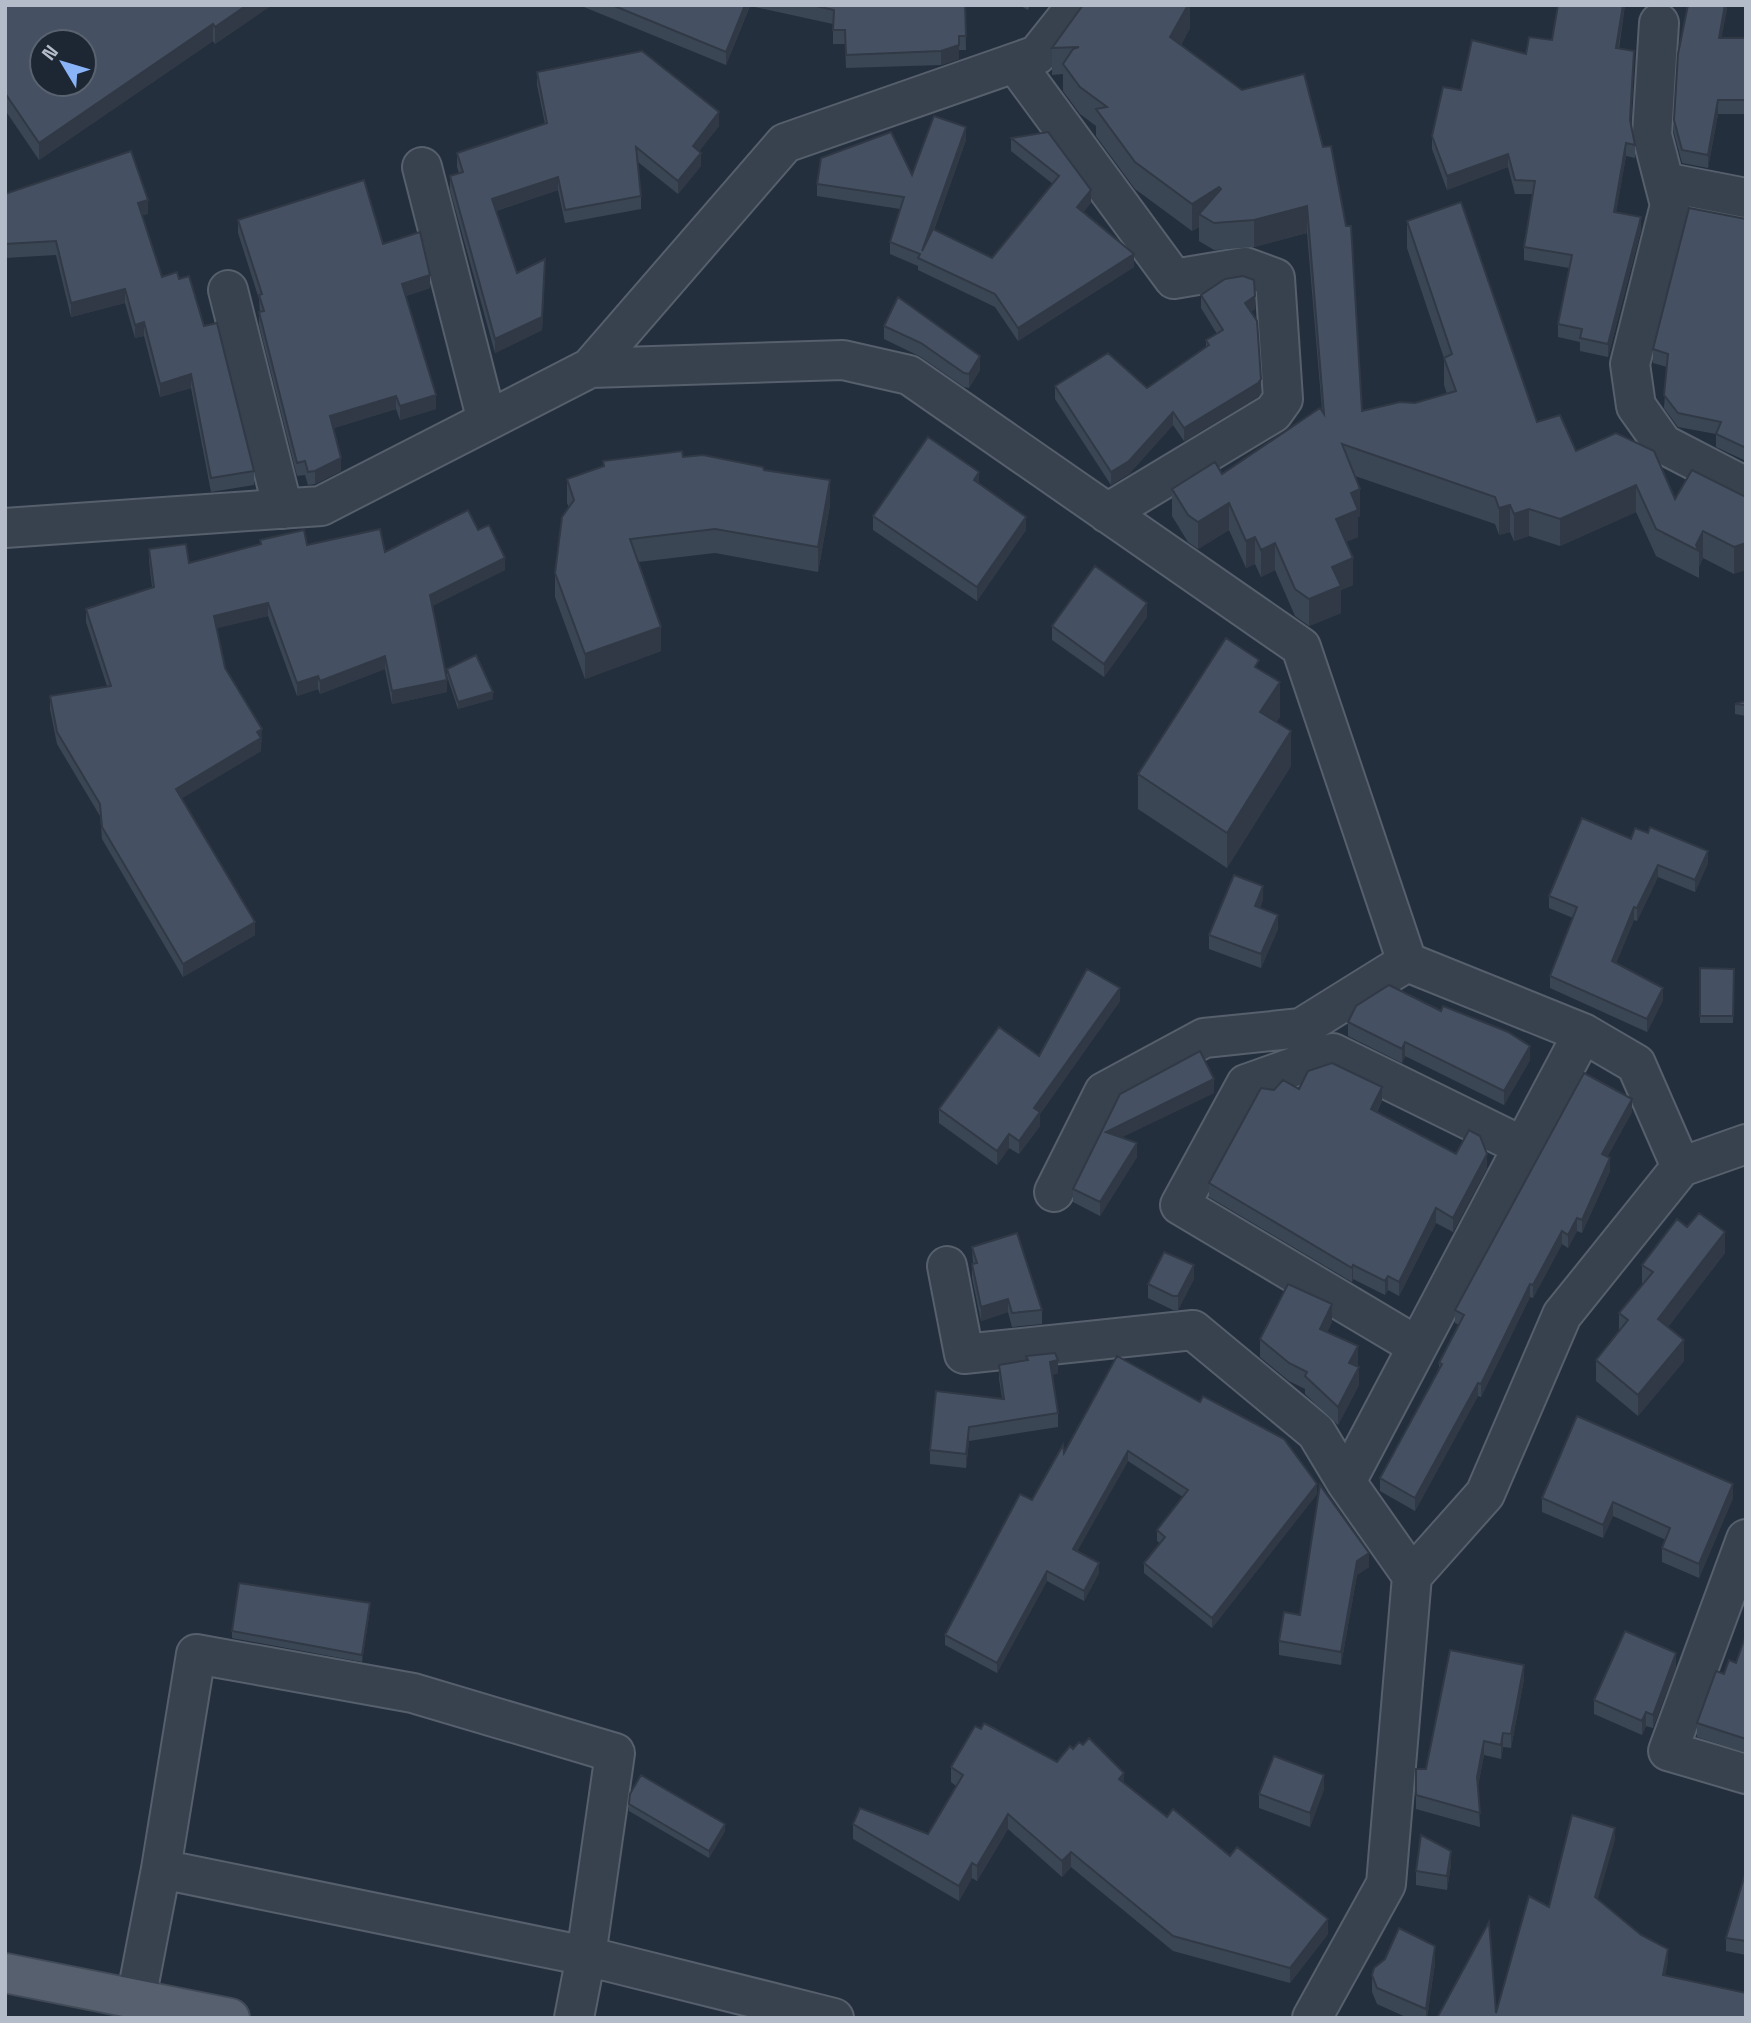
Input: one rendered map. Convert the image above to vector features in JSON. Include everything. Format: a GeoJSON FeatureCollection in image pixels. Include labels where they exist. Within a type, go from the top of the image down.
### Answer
{"type":"FeatureCollection","features":[{"type":"Feature","properties":{"kind":"main road"},"geometry":{"type":"LineString","coordinates":[[5,1973],[230,2018]]}},
{"type":"Feature","properties":{"kind":"street"},"geometry":{"type":"LineString","coordinates":[[5,528],[321,506],[590,368],[785,144],[1037,55],[1077,5]]}},
{"type":"Feature","properties":{"kind":"street"},"geometry":{"type":"LineString","coordinates":[[1660,23],[1652,135],[1670,205],[1630,364],[1636,405],[1662,444],[1746,486]]}},
{"type":"Feature","properties":{"kind":"street"},"geometry":{"type":"LineString","coordinates":[[1015,63],[1174,279],[1245,267],[1275,278],[1283,399],[1273,413],[1107,513]]}},
{"type":"Feature","properties":{"kind":"street"},"geometry":{"type":"LineString","coordinates":[[422,167],[487,421]]}},
{"type":"Feature","properties":{"kind":"street"},"geometry":{"type":"LineString","coordinates":[[1664,182],[1746,198]]}},
{"type":"Feature","properties":{"kind":"street"},"geometry":{"type":"LineString","coordinates":[[228,290],[283,509]]}},
{"type":"Feature","properties":{"kind":"street"},"geometry":{"type":"LineString","coordinates":[[590,368],[843,360],[909,375],[1301,647],[1407,962],[1583,1033],[1636,1064],[1681,1167]]}},
{"type":"Feature","properties":{"kind":"street"},"geometry":{"type":"LineString","coordinates":[[1054,1192],[1104,1092],[1204,1038],[1301,1028],[1407,962]]}},
{"type":"Feature","properties":{"kind":"street"},"geometry":{"type":"LineString","coordinates":[[1346,1482],[1583,1033]]}},
{"type":"Feature","properties":{"kind":"street"},"geometry":{"type":"LineString","coordinates":[[1417,1346],[1180,1205],[1219,1132],[1245,1084],[1333,1053],[1524,1147]]}},
{"type":"Feature","properties":{"kind":"street"},"geometry":{"type":"LineString","coordinates":[[1312,2018],[1386,1884],[1412,1576],[1485,1494],[1562,1315],[1681,1167],[1746,1144]]}},
{"type":"Feature","properties":{"kind":"street"},"geometry":{"type":"LineString","coordinates":[[947,1266],[964,1354],[1193,1330],[1317,1432],[1346,1482],[1412,1576]]}},
{"type":"Feature","properties":{"kind":"street"},"geometry":{"type":"LineString","coordinates":[[1746,1539],[1668,1751],[1746,1774]]}},
{"type":"Feature","properties":{"kind":"street"},"geometry":{"type":"LineString","coordinates":[[136,1999],[161,1869],[196,1654],[413,1693],[615,1754],[586,1956],[574,2018]]}},
{"type":"Feature","properties":{"kind":"street"},"geometry":{"type":"LineString","coordinates":[[161,1869],[586,1956],[834,2018]]}},
{"type":"Feature","properties":{"kind":"building"},"geometry":{"type":"Polygon","coordinates":[[[5,5],[247,5],[215,27],[213,24],[39,143],[5,93],[5,5]]]}},
{"type":"Feature","properties":{"kind":"building"},"geometry":{"type":"Polygon","coordinates":[[[612,5],[745,5],[726,52],[612,5]]]}},
{"type":"Feature","properties":{"kind":"building"},"geometry":{"type":"Polygon","coordinates":[[[812,5],[965,5],[966,36],[959,36],[959,45],[941,51],[846,55],[845,30],[833,30],[834,10],[812,5]]]}},
{"type":"Feature","properties":{"kind":"building"},"geometry":{"type":"Polygon","coordinates":[[[1083,5],[1188,5],[1170,37],[1242,90],[1304,74],[1323,147],[1331,146],[1346,226],[1351,226],[1362,411],[1400,402],[1415,403],[1456,391],[1444,358],[1452,354],[1407,221],[1461,202],[1537,422],[1560,415],[1576,451],[1616,433],[1654,451],[1675,499],[1692,470],[1746,497],[1746,543],[1734,547],[1703,531],[1696,545],[1699,551],[1656,529],[1636,485],[1560,519],[1529,509],[1514,514],[1510,505],[1499,508],[1495,497],[1342,444],[1360,489],[1351,493],[1358,510],[1336,519],[1353,558],[1332,567],[1341,586],[1309,599],[1295,589],[1275,543],[1261,550],[1255,537],[1246,541],[1229,503],[1198,522],[1188,515],[1172,489],[1215,462],[1222,474],[1320,408],[1324,414],[1307,206],[1254,220],[1214,223],[1199,214],[1221,189],[1219,187],[1192,204],[1135,162],[1096,109],[1107,107],[1080,87],[1063,64],[1073,49],[1079,47],[1052,48],[1083,5]]]}},
{"type":"Feature","properties":{"kind":"building"},"geometry":{"type":"Polygon","coordinates":[[[1558,5],[1623,5],[1616,48],[1634,51],[1630,120],[1635,145],[1626,143],[1614,212],[1641,217],[1608,344],[1580,338],[1582,329],[1558,324],[1572,255],[1524,247],[1535,181],[1515,180],[1508,154],[1447,176],[1432,136],[1443,87],[1461,90],[1472,40],[1526,54],[1529,37],[1552,40],[1558,5]]]}},
{"type":"Feature","properties":{"kind":"building"},"geometry":{"type":"Polygon","coordinates":[[[1688,5],[1725,5],[1719,38],[1746,38],[1746,100],[1718,100],[1708,155],[1682,150],[1674,120],[1678,54],[1688,5]]]}},
{"type":"Feature","properties":{"kind":"building"},"geometry":{"type":"Polygon","coordinates":[[[642,51],[719,112],[693,146],[701,153],[678,181],[636,147],[641,196],[565,210],[558,177],[492,199],[517,273],[545,259],[542,317],[495,339],[450,176],[463,172],[457,153],[547,123],[537,72],[642,51]]]}},
{"type":"Feature","properties":{"kind":"building"},"geometry":{"type":"Polygon","coordinates":[[[934,116],[966,127],[922,251],[933,229],[992,258],[1059,176],[1011,138],[1048,132],[1091,190],[1077,207],[1134,254],[1018,328],[995,294],[918,258],[920,254],[890,242],[904,197],[817,184],[821,158],[891,132],[912,175],[934,116]]]}},
{"type":"Feature","properties":{"kind":"building"},"geometry":{"type":"Polygon","coordinates":[[[131,151],[148,200],[138,203],[162,277],[177,272],[179,279],[189,276],[204,326],[217,323],[254,471],[211,478],[191,374],[160,384],[144,322],[135,325],[125,289],[71,303],[56,241],[5,244],[5,194],[131,151]]]}},
{"type":"Feature","properties":{"kind":"building"},"geometry":{"type":"Polygon","coordinates":[[[364,180],[383,244],[420,232],[430,275],[402,284],[436,395],[400,406],[396,396],[330,416],[341,458],[308,472],[305,461],[297,463],[259,312],[264,311],[259,295],[262,294],[238,220],[364,180]]]}},
{"type":"Feature","properties":{"kind":"building"},"geometry":{"type":"Polygon","coordinates":[[[1689,208],[1746,219],[1746,448],[1716,434],[1721,422],[1678,413],[1664,395],[1668,354],[1653,349],[1689,208]]]}},
{"type":"Feature","properties":{"kind":"building"},"geometry":{"type":"Polygon","coordinates":[[[1243,276],[1254,280],[1255,296],[1245,303],[1257,321],[1261,379],[1184,428],[1173,412],[1129,461],[1111,472],[1055,386],[1108,353],[1147,388],[1209,345],[1206,340],[1223,330],[1201,295],[1225,279],[1243,276]]]}},
{"type":"Feature","properties":{"kind":"building"},"geometry":{"type":"Polygon","coordinates":[[[898,297],[980,356],[969,374],[921,343],[884,326],[898,297]]]}},
{"type":"Feature","properties":{"kind":"building"},"geometry":{"type":"Polygon","coordinates":[[[928,437],[979,472],[974,480],[1026,517],[977,587],[873,516],[928,437]]]}},
{"type":"Feature","properties":{"kind":"building"},"geometry":{"type":"Polygon","coordinates":[[[682,451],[683,457],[703,455],[763,467],[764,470],[830,480],[818,547],[715,529],[630,539],[661,627],[585,654],[555,573],[562,517],[574,500],[567,479],[604,466],[603,461],[682,451]]]}},
{"type":"Feature","properties":{"kind":"building"},"geometry":{"type":"Polygon","coordinates":[[[468,510],[478,530],[489,525],[505,558],[430,595],[447,680],[392,691],[385,656],[320,681],[318,676],[297,683],[268,603],[214,616],[225,668],[262,729],[257,732],[261,738],[176,789],[255,922],[183,964],[102,827],[100,804],[57,732],[50,696],[111,686],[86,609],[154,587],[149,549],[186,544],[189,563],[261,544],[260,540],[304,530],[307,545],[380,529],[385,552],[468,510]]]}},
{"type":"Feature","properties":{"kind":"building"},"geometry":{"type":"Polygon","coordinates":[[[1095,566],[1147,603],[1104,664],[1052,626],[1095,566]]]}},
{"type":"Feature","properties":{"kind":"building"},"geometry":{"type":"Polygon","coordinates":[[[1226,638],[1259,660],[1255,667],[1280,682],[1260,712],[1291,731],[1227,833],[1138,774],[1226,638]]]}},
{"type":"Feature","properties":{"kind":"building"},"geometry":{"type":"Polygon","coordinates":[[[476,655],[493,692],[458,702],[447,669],[476,655]]]}},
{"type":"Feature","properties":{"kind":"building"},"geometry":{"type":"Polygon","coordinates":[[[1582,818],[1631,839],[1635,828],[1648,833],[1650,827],[1708,851],[1695,880],[1658,865],[1637,908],[1634,907],[1612,961],[1663,988],[1647,1019],[1550,976],[1577,907],[1549,896],[1582,818]]]}},
{"type":"Feature","properties":{"kind":"building"},"geometry":{"type":"Polygon","coordinates":[[[1234,875],[1263,886],[1255,906],[1278,915],[1261,954],[1209,935],[1234,875]]]}},
{"type":"Feature","properties":{"kind":"building"},"geometry":{"type":"Polygon","coordinates":[[[1700,968],[1734,969],[1733,1016],[1700,1016],[1700,968]]]}},
{"type":"Feature","properties":{"kind":"building"},"geometry":{"type":"Polygon","coordinates":[[[1087,969],[1120,988],[1034,1108],[1040,1112],[1019,1141],[1009,1134],[997,1151],[939,1109],[999,1027],[1039,1056],[1087,969]]]}},
{"type":"Feature","properties":{"kind":"building"},"geometry":{"type":"Polygon","coordinates":[[[1389,985],[1441,1011],[1443,1006],[1508,1032],[1530,1046],[1504,1091],[1405,1042],[1402,1049],[1348,1022],[1356,1006],[1389,985]]]}},
{"type":"Feature","properties":{"kind":"building"},"geometry":{"type":"Polygon","coordinates":[[[1200,1051],[1214,1079],[1106,1132],[1137,1143],[1100,1202],[1073,1189],[1120,1094],[1200,1051]]]}},
{"type":"Feature","properties":{"kind":"building"},"geometry":{"type":"Polygon","coordinates":[[[1332,1063],[1382,1087],[1371,1109],[1456,1154],[1469,1130],[1480,1136],[1487,1154],[1453,1218],[1436,1208],[1399,1282],[1388,1276],[1385,1281],[1353,1265],[1352,1268],[1209,1183],[1261,1088],[1274,1090],[1283,1080],[1299,1089],[1308,1071],[1332,1063]]]}},
{"type":"Feature","properties":{"kind":"building"},"geometry":{"type":"Polygon","coordinates":[[[1584,1073],[1632,1099],[1602,1154],[1610,1158],[1582,1220],[1577,1218],[1568,1235],[1562,1231],[1533,1285],[1530,1284],[1481,1384],[1478,1383],[1415,1498],[1380,1478],[1442,1364],[1439,1363],[1464,1315],[1455,1310],[1584,1073]]]}},
{"type":"Feature","properties":{"kind":"building"},"geometry":{"type":"Polygon","coordinates":[[[1699,1213],[1725,1232],[1658,1319],[1684,1340],[1638,1395],[1596,1360],[1628,1320],[1619,1313],[1653,1272],[1642,1265],[1677,1219],[1687,1227],[1699,1213]]]}},
{"type":"Feature","properties":{"kind":"building"},"geometry":{"type":"Polygon","coordinates":[[[1017,1233],[1042,1310],[1012,1313],[1008,1299],[981,1307],[972,1264],[977,1263],[972,1247],[1017,1233]]]}},
{"type":"Feature","properties":{"kind":"building"},"geometry":{"type":"Polygon","coordinates":[[[1164,1252],[1194,1265],[1178,1296],[1148,1284],[1164,1252]]]}},
{"type":"Feature","properties":{"kind":"building"},"geometry":{"type":"Polygon","coordinates":[[[1288,1284],[1332,1304],[1320,1329],[1358,1346],[1349,1363],[1359,1367],[1338,1407],[1305,1376],[1307,1372],[1289,1363],[1260,1339],[1288,1284]]]}},
{"type":"Feature","properties":{"kind":"building"},"geometry":{"type":"Polygon","coordinates":[[[1055,1353],[1058,1360],[1050,1362],[1058,1413],[969,1427],[966,1454],[930,1450],[936,1391],[1004,1399],[999,1365],[1028,1360],[1026,1356],[1055,1353]]]}},
{"type":"Feature","properties":{"kind":"building"},"geometry":{"type":"Polygon","coordinates":[[[1117,1356],[1200,1402],[1203,1396],[1284,1439],[1317,1484],[1212,1618],[1144,1563],[1165,1537],[1157,1530],[1188,1490],[1128,1451],[1073,1549],[1099,1563],[1084,1591],[1047,1571],[997,1663],[945,1635],[1020,1494],[1032,1500],[1063,1445],[1064,1453],[1117,1356]]]}},
{"type":"Feature","properties":{"kind":"building"},"geometry":{"type":"Polygon","coordinates":[[[1577,1416],[1733,1484],[1699,1564],[1662,1548],[1670,1528],[1613,1502],[1603,1525],[1542,1498],[1577,1416]]]}},
{"type":"Feature","properties":{"kind":"building"},"geometry":{"type":"Polygon","coordinates":[[[1320,1485],[1369,1553],[1357,1561],[1341,1652],[1279,1641],[1284,1612],[1300,1615],[1320,1485]]]}},
{"type":"Feature","properties":{"kind":"building"},"geometry":{"type":"Polygon","coordinates":[[[239,1583],[370,1603],[362,1655],[232,1631],[239,1583]]]}},
{"type":"Feature","properties":{"kind":"building"},"geometry":{"type":"Polygon","coordinates":[[[1625,1631],[1676,1653],[1653,1715],[1646,1712],[1642,1721],[1594,1700],[1625,1631]]]}},
{"type":"Feature","properties":{"kind":"building"},"geometry":{"type":"Polygon","coordinates":[[[1746,1635],[1746,1739],[1697,1723],[1716,1671],[1724,1674],[1729,1660],[1736,1663],[1746,1635]]]}},
{"type":"Feature","properties":{"kind":"building"},"geometry":{"type":"Polygon","coordinates":[[[1450,1650],[1524,1665],[1511,1734],[1503,1733],[1501,1745],[1484,1741],[1477,1777],[1480,1813],[1416,1795],[1416,1769],[1426,1769],[1450,1650]]]}},
{"type":"Feature","properties":{"kind":"building"},"geometry":{"type":"Polygon","coordinates":[[[984,1723],[1057,1762],[1070,1746],[1073,1749],[1079,1742],[1083,1745],[1089,1738],[1124,1773],[1119,1779],[1167,1817],[1173,1809],[1230,1856],[1237,1847],[1328,1919],[1290,1968],[1173,1936],[1071,1852],[1062,1861],[1008,1814],[977,1866],[972,1863],[959,1886],[853,1824],[860,1808],[928,1834],[963,1775],[951,1767],[975,1726],[981,1729],[984,1723]]]}},
{"type":"Feature","properties":{"kind":"building"},"geometry":{"type":"Polygon","coordinates":[[[1274,1756],[1324,1775],[1310,1813],[1259,1794],[1274,1756]]]}},
{"type":"Feature","properties":{"kind":"building"},"geometry":{"type":"Polygon","coordinates":[[[641,1775],[725,1824],[709,1851],[629,1804],[630,1794],[641,1775]]]}},
{"type":"Feature","properties":{"kind":"building"},"geometry":{"type":"Polygon","coordinates":[[[1572,1815],[1615,1828],[1595,1897],[1641,1935],[1668,1949],[1663,1975],[1746,1993],[1746,2018],[1437,2018],[1489,1922],[1496,2013],[1529,1896],[1549,1907],[1572,1815]]]}},
{"type":"Feature","properties":{"kind":"building"},"geometry":{"type":"Polygon","coordinates":[[[1421,1835],[1451,1851],[1447,1876],[1416,1871],[1421,1835]]]}},
{"type":"Feature","properties":{"kind":"building"},"geometry":{"type":"Polygon","coordinates":[[[1746,1871],[1746,1941],[1726,1938],[1746,1871]]]}},
{"type":"Feature","properties":{"kind":"building"},"geometry":{"type":"Polygon","coordinates":[[[1399,1928],[1435,1946],[1426,2009],[1377,1988],[1372,1975],[1374,1968],[1385,1959],[1399,1928]]]}}]}
